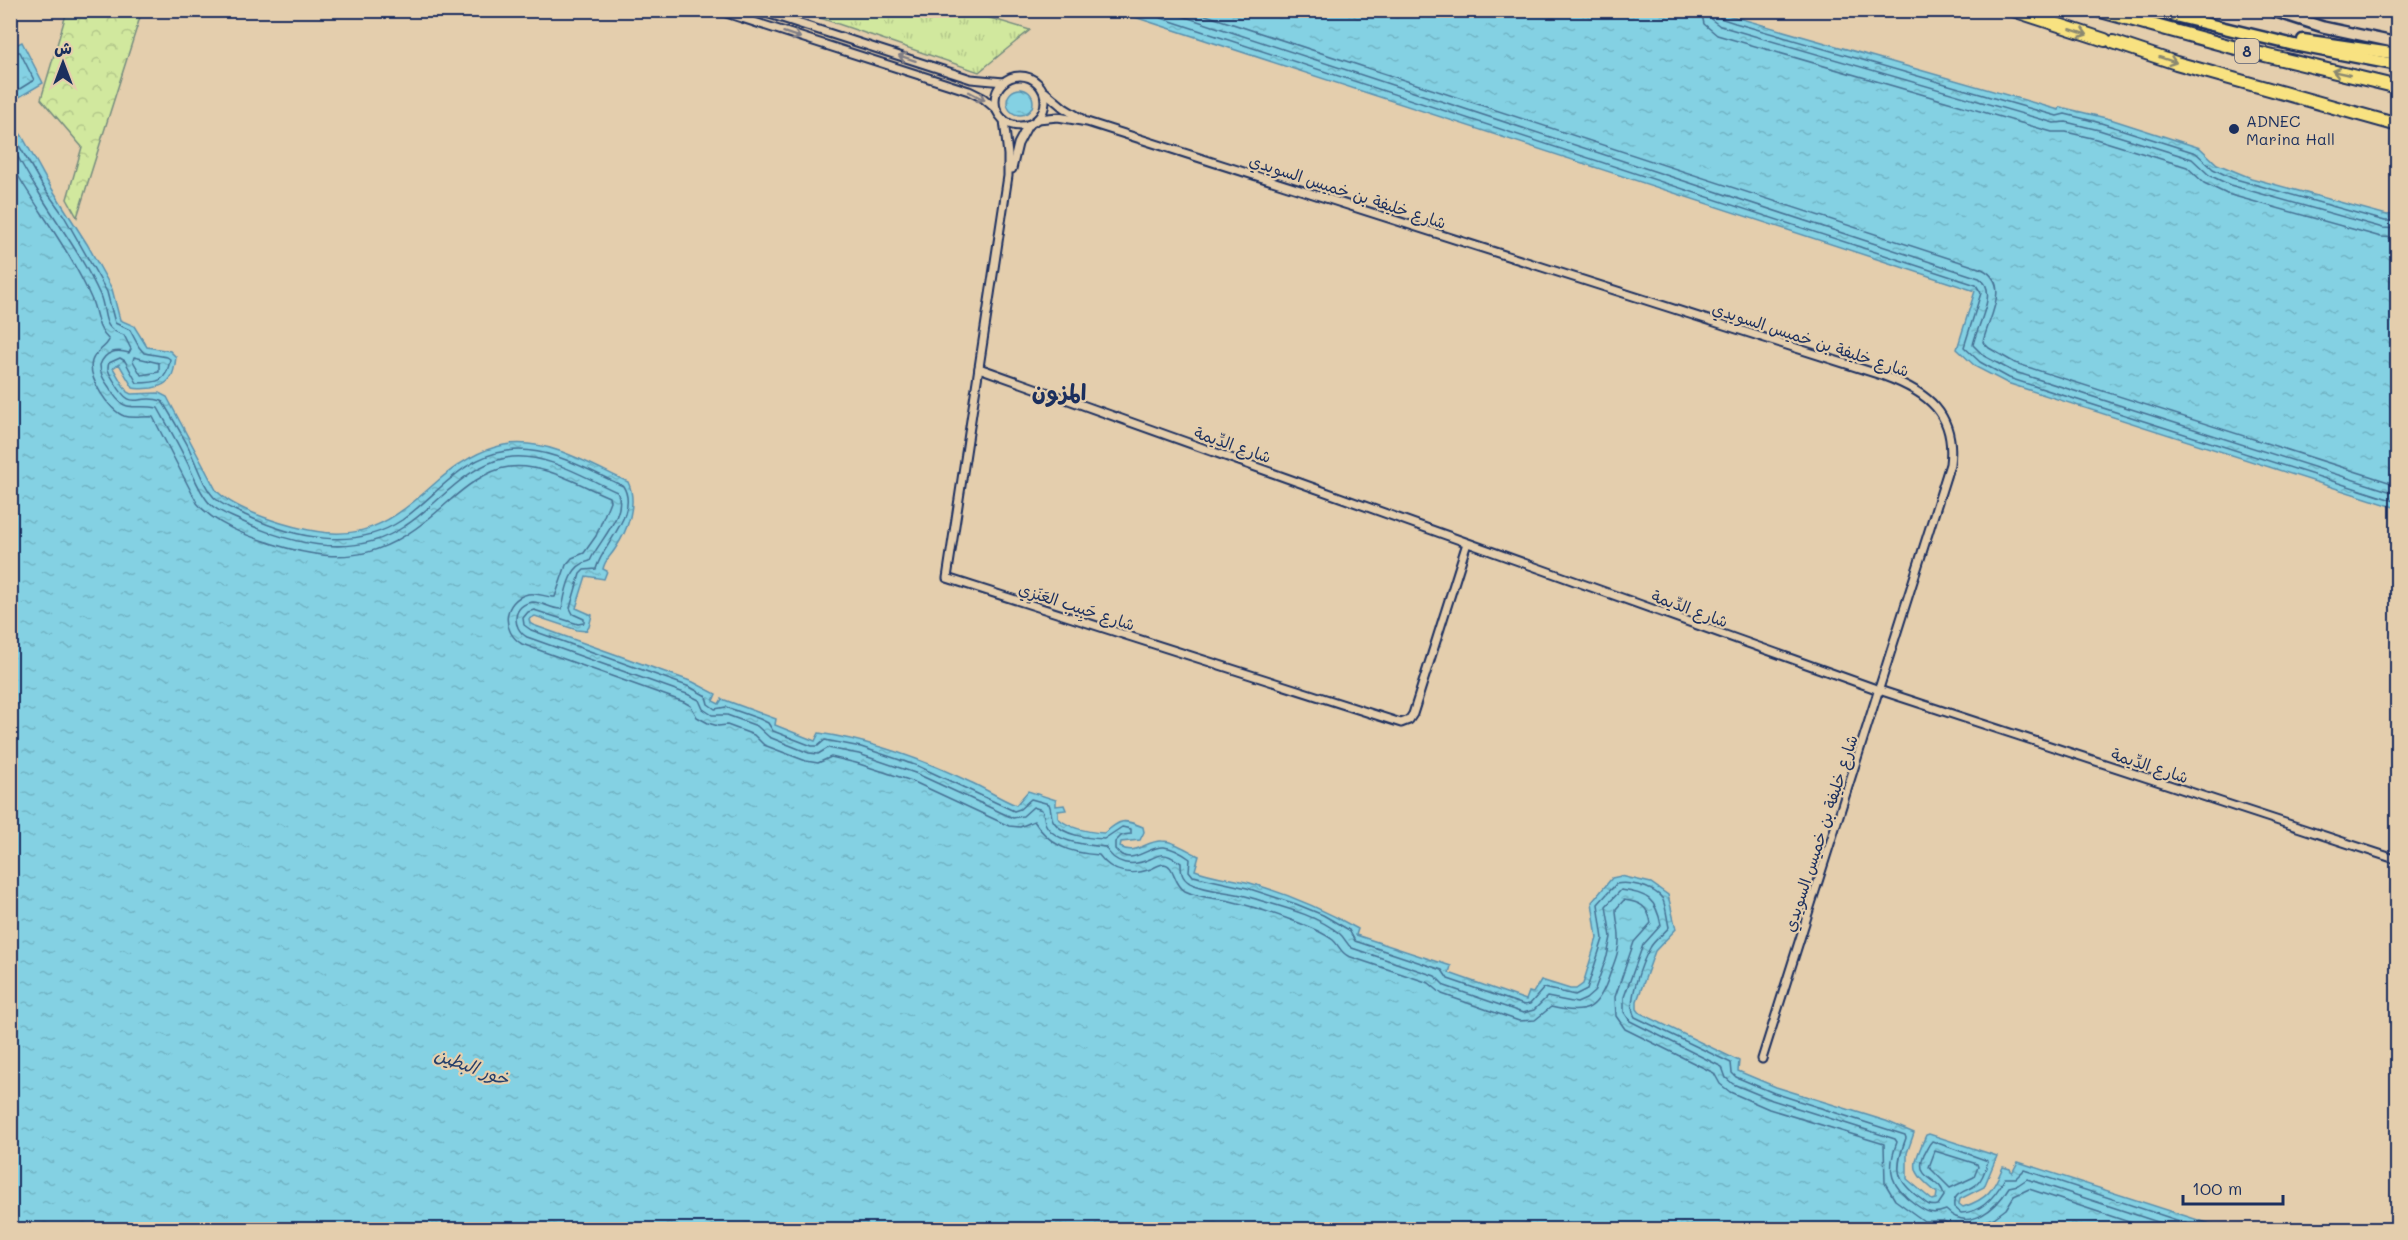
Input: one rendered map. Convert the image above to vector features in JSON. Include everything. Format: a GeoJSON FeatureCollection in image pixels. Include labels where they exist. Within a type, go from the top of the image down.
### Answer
{"type":"FeatureCollection","features":[{"type":"Feature","properties":{"kind":"highway","name":"8"},"geometry":{"type":"LineString","coordinates":[[2013,10],[2176,63],[2397,125]]}},
{"type":"Feature","properties":{"kind":"highway","name":"8"},"geometry":{"type":"LineString","coordinates":[[2097,10],[2236,48],[2397,87]]}},
{"type":"Feature","properties":{"kind":"main road"},"geometry":{"type":"LineString","coordinates":[[2150,10],[2281,36],[2397,54]]}},
{"type":"Feature","properties":{"kind":"main road"},"geometry":{"type":"LineString","coordinates":[[2150,10],[2294,45],[2397,66]]}},
{"type":"Feature","properties":{"kind":"street"},"geometry":{"type":"LineString","coordinates":[[717,10],[969,91],[983,98],[996,109],[1004,120],[1015,126],[1028,125],[1038,119],[1046,103],[1043,91],[1036,81],[1026,76],[1014,76],[1004,82],[997,91],[996,109]]}},
{"type":"Feature","properties":{"kind":"street"},"geometry":{"type":"LineString","coordinates":[[757,10],[971,79],[1004,82]]}},
{"type":"Feature","properties":{"kind":"street"},"geometry":{"type":"LineString","coordinates":[[2270,10],[2323,27],[2397,43]]}},
{"type":"Feature","properties":{"kind":"street","name":"شارع خليفة بن خميس السويدي"},"geometry":{"type":"LineString","coordinates":[[1043,91],[1070,113],[1087,122]]}},
{"type":"Feature","properties":{"kind":"street","name":"شارع خليفة بن خميس السويدي"},"geometry":{"type":"LineString","coordinates":[[1038,119],[1058,117],[1087,122],[1884,376],[1920,391],[1932,401],[1945,421],[1951,442],[1950,465],[1762,1059]]}},
{"type":"Feature","properties":{"kind":"street","name":"شارع حَبِيب العَنَزِي"},"geometry":{"type":"LineString","coordinates":[[1004,120],[1008,176],[947,578],[1401,723],[1409,720],[1413,714],[1467,543]]}},
{"type":"Feature","properties":{"kind":"street","name":"شارع حَبِيب العَنَزِي"},"geometry":{"type":"LineString","coordinates":[[1008,176],[1018,144],[1028,125]]}},
{"type":"Feature","properties":{"kind":"street","name":"شارع الدِّيمة"},"geometry":{"type":"LineString","coordinates":[[979,368],[1879,690],[2397,860]]}},
{"type":"Feature","properties":{"kind":"green space"},"geometry":{"type":"Polygon","coordinates":[[[67,11],[142,11],[77,217],[67,199],[82,147],[41,99],[67,11]]]}},
{"type":"Feature","properties":{"kind":"green space"},"geometry":{"type":"Polygon","coordinates":[[[800,11],[967,11],[1030,30],[979,72],[800,11]]]}},
{"type":"Feature","properties":{"kind":"water"},"geometry":{"type":"Polygon","coordinates":[[[1116,11],[1714,11],[2059,110],[2060,107],[2110,119],[2200,148],[2217,164],[2251,178],[2387,215],[2397,214],[2397,508],[2007,383],[1976,367],[1957,349],[1975,291],[1116,11]]]}},
{"type":"Feature","properties":{"kind":"water"},"geometry":{"type":"Polygon","coordinates":[[[22,42],[43,83],[11,102],[11,47],[22,42]]]}},
{"type":"Feature","properties":{"kind":"water"},"geometry":{"type":"Polygon","coordinates":[[[1020,89],[1029,93],[1033,102],[1029,111],[1020,115],[1011,111],[1007,102],[1011,93],[1020,89]]]}},
{"type":"Feature","properties":{"kind":"water","name":"خور البطين"},"geometry":{"type":"Polygon","coordinates":[[[11,122],[22,136],[112,289],[120,320],[134,326],[147,347],[170,351],[176,357],[170,378],[158,387],[133,388],[119,364],[113,368],[127,392],[131,394],[159,393],[167,397],[216,490],[237,505],[273,520],[305,529],[327,533],[346,533],[380,524],[397,514],[457,466],[494,447],[536,445],[568,454],[628,482],[632,507],[620,542],[605,563],[603,569],[607,571],[604,579],[586,576],[576,608],[592,615],[586,631],[535,616],[529,619],[533,625],[693,682],[716,694],[713,701],[719,704],[722,699],[776,719],[775,725],[815,741],[819,733],[858,741],[915,758],[1016,805],[1028,791],[1056,800],[1056,806],[1064,805],[1066,810],[1058,811],[1058,818],[1086,831],[1104,833],[1122,822],[1143,827],[1144,832],[1140,840],[1121,842],[1120,847],[1137,849],[1156,841],[1177,844],[1199,856],[1195,870],[1250,883],[1292,897],[1358,929],[1356,935],[1451,966],[1449,973],[1526,1000],[1529,992],[1533,993],[1541,980],[1570,989],[1576,989],[1583,984],[1597,938],[1592,902],[1612,878],[1621,876],[1651,883],[1668,895],[1676,929],[1655,951],[1637,1001],[1637,1009],[1640,1013],[1739,1061],[1738,1071],[1776,1087],[1886,1121],[1914,1133],[1907,1153],[1907,1179],[1932,1200],[1936,1199],[1937,1193],[1922,1178],[1916,1167],[1918,1155],[1926,1135],[1929,1134],[1997,1156],[1984,1187],[1960,1199],[1959,1204],[1963,1207],[1978,1201],[1989,1193],[2003,1167],[2010,1169],[2012,1173],[2018,1162],[2226,1229],[11,1229],[11,122]]]}},
{"type":"Feature","properties":{"kind":"place","name":"ADNEC Marina Hall"},"geometry":{"type":"Point","coordinates":[2234,129]}},
{"type":"Feature","properties":{"kind":"district","name":"المزون"},"geometry":{"type":"Point","coordinates":[1059,391]}}]}
